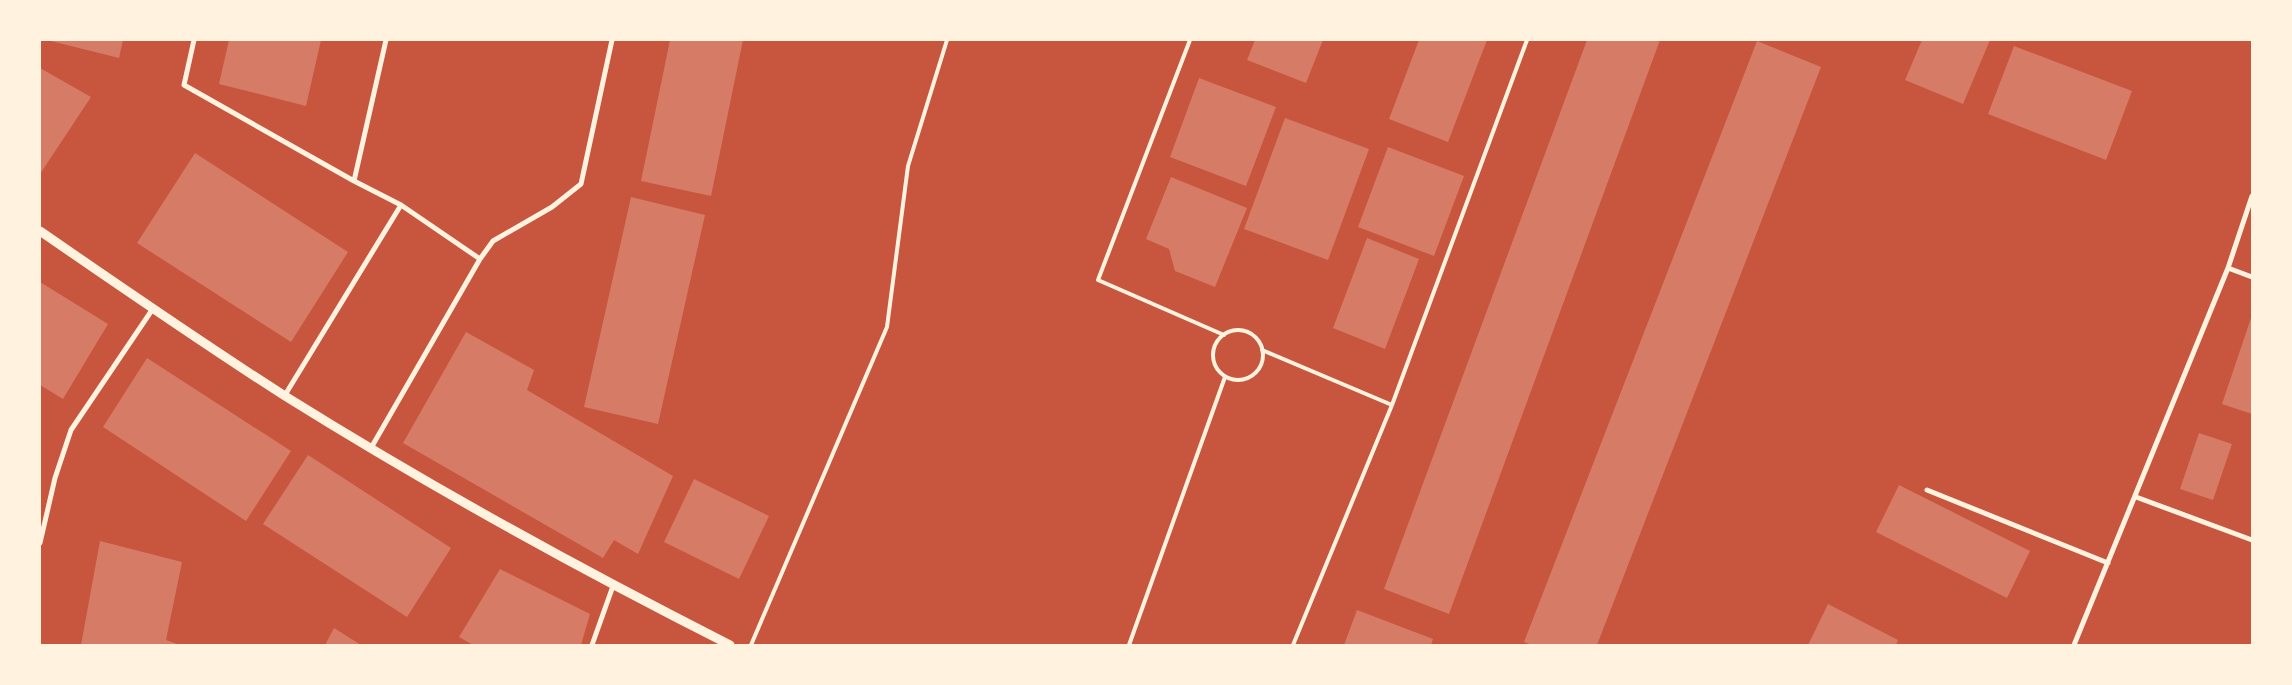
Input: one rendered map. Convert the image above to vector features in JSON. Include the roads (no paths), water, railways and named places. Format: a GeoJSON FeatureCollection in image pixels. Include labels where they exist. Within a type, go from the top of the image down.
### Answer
{"type":"FeatureCollection","features":[{"type":"Feature","properties":{"kind":"street"},"geometry":{"type":"LineString","coordinates":[[194,40],[184,85],[354,181],[401,205],[480,259]]}},
{"type":"Feature","properties":{"kind":"street"},"geometry":{"type":"LineString","coordinates":[[354,181],[386,40]]}},
{"type":"Feature","properties":{"kind":"street"},"geometry":{"type":"LineString","coordinates":[[371,448],[480,259],[493,241],[552,207],[580,184],[612,40]]}},
{"type":"Feature","properties":{"kind":"street"},"geometry":{"type":"LineString","coordinates":[[2074,645],[2228,268],[2252,196]]}},
{"type":"Feature","properties":{"kind":"street"},"geometry":{"type":"LineString","coordinates":[[285,396],[401,205]]}},
{"type":"Feature","properties":{"kind":"street"},"geometry":{"type":"LineString","coordinates":[[40,231],[152,310],[285,396],[371,448],[613,586],[730,645]]}},
{"type":"Feature","properties":{"kind":"street"},"geometry":{"type":"LineString","coordinates":[[2228,268],[2252,276]]}},
{"type":"Feature","properties":{"kind":"street"},"geometry":{"type":"LineString","coordinates":[[40,543],[55,478],[71,430],[152,310]]}},
{"type":"Feature","properties":{"kind":"street"},"geometry":{"type":"LineString","coordinates":[[1928,490],[2108,563]]}},
{"type":"Feature","properties":{"kind":"street"},"geometry":{"type":"LineString","coordinates":[[2136,497],[2252,540]]}},
{"type":"Feature","properties":{"kind":"street"},"geometry":{"type":"LineString","coordinates":[[592,645],[613,586]]}},
{"type":"Feature","properties":{"kind":"lane"},"geometry":{"type":"LineString","coordinates":[[751,645],[887,327],[908,166],[947,40]]}},
{"type":"Feature","properties":{"kind":"lane"},"geometry":{"type":"LineString","coordinates":[[1190,40],[1098,280],[1224,335]]}},
{"type":"Feature","properties":{"kind":"lane"},"geometry":{"type":"LineString","coordinates":[[1293,645],[1392,405],[1527,40]]}},
{"type":"Feature","properties":{"kind":"lane"},"geometry":{"type":"LineString","coordinates":[[1231,331],[1247,331],[1260,342],[1262,350],[1263,359],[1256,373],[1241,380],[1225,377],[1219,372],[1213,356],[1218,341],[1231,331]]}},
{"type":"Feature","properties":{"kind":"lane"},"geometry":{"type":"LineString","coordinates":[[1262,350],[1392,405]]}},
{"type":"Feature","properties":{"kind":"lane"},"geometry":{"type":"LineString","coordinates":[[1129,645],[1225,377]]}}]}
